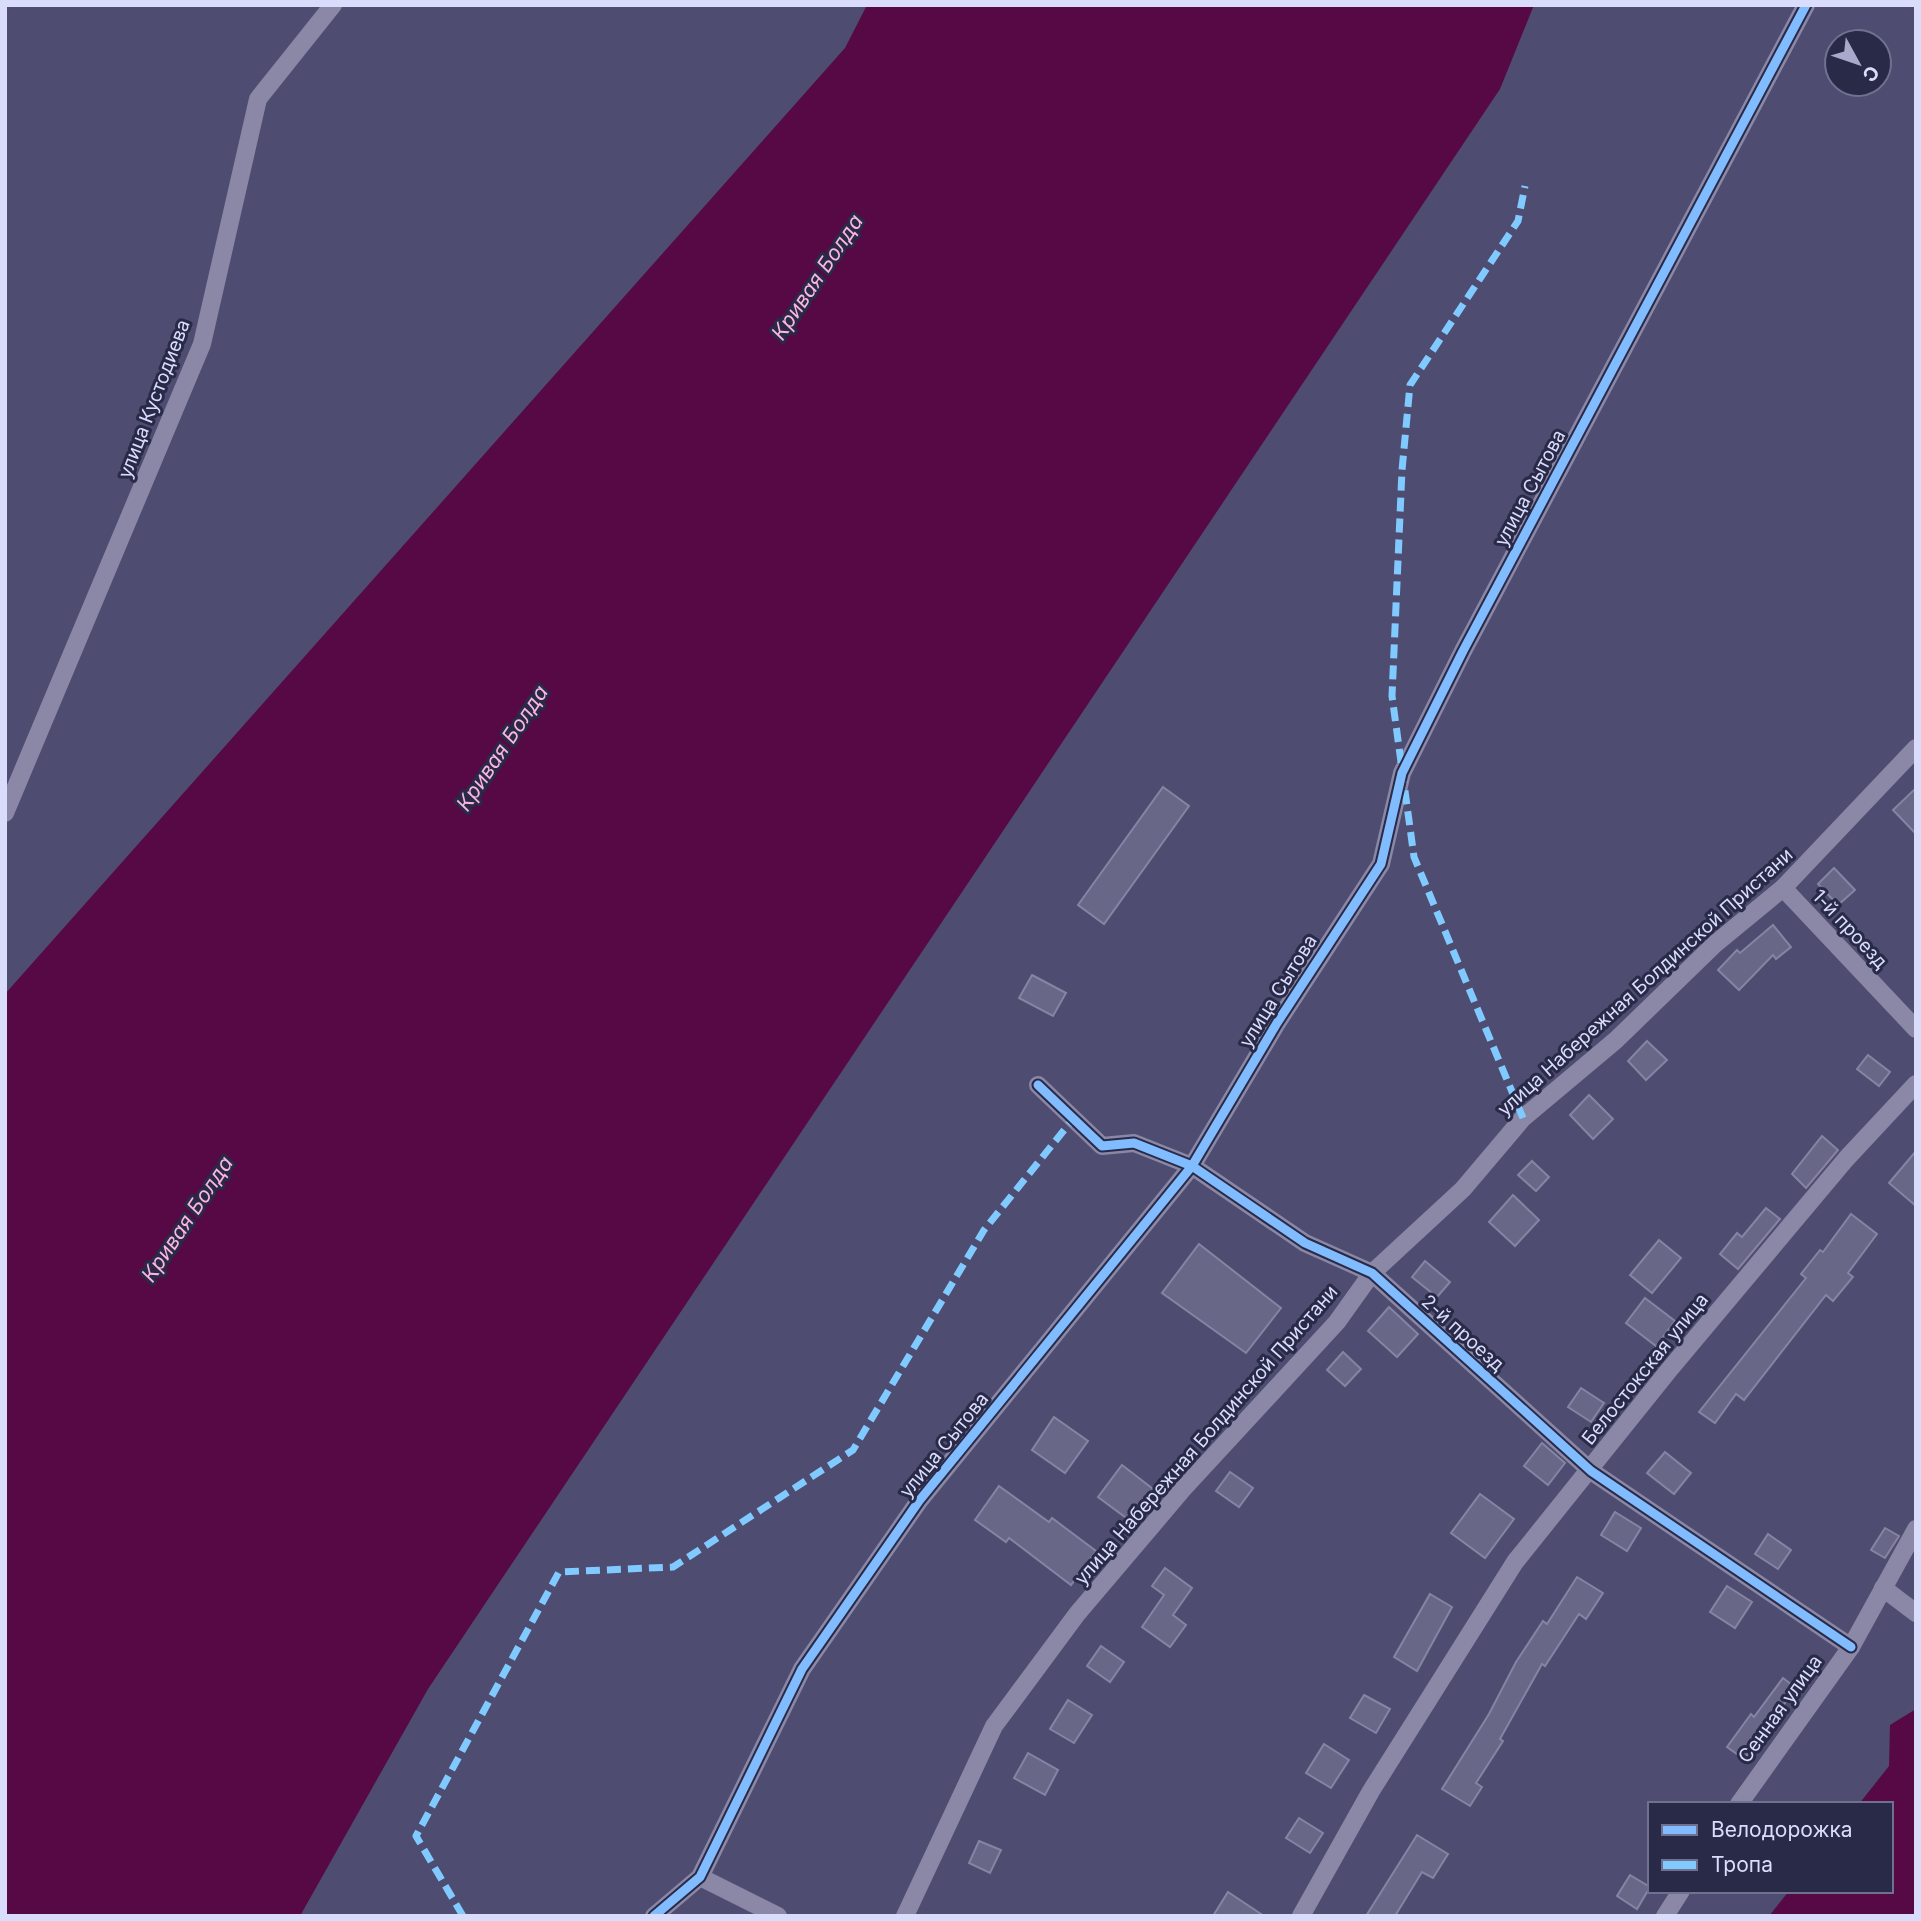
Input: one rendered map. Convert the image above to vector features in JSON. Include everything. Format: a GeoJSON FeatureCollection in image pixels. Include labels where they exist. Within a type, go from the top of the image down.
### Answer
{"type":"FeatureCollection","features":[{"type":"Feature","properties":{"kind":"street","name":"улица Кустодиева"},"geometry":{"type":"LineString","coordinates":[[5,813],[202,344],[258,99],[333,5]]}},
{"type":"Feature","properties":{"kind":"street","name":"улица Сытова"},"geometry":{"type":"LineString","coordinates":[[654,1916],[699,1877],[802,1669],[919,1501],[1192,1166],[1277,1023],[1381,864],[1402,773],[1463,651],[1806,5]]}},
{"type":"Feature","properties":{"kind":"street","name":"улица Набережная Болдинской Пристани"},"geometry":{"type":"LineString","coordinates":[[905,1916],[994,1726],[1077,1614],[1183,1489],[1337,1322],[1371,1273],[1463,1189],[1523,1118],[1616,1040],[1715,944],[1783,888],[1916,748]]}},
{"type":"Feature","properties":{"kind":"street","name":"1-й проезд"},"geometry":{"type":"LineString","coordinates":[[1783,888],[1916,1029]]}},
{"type":"Feature","properties":{"kind":"street","name":"2-й проезд"},"geometry":{"type":"LineString","coordinates":[[1038,1085],[1102,1146],[1134,1143],[1192,1166],[1305,1243],[1371,1273],[1591,1471],[1851,1647]]}},
{"type":"Feature","properties":{"kind":"street","name":"Белостокская улица"},"geometry":{"type":"LineString","coordinates":[[1301,1916],[1371,1791],[1515,1562],[1591,1471],[1669,1370],[1837,1169],[1914,1091]]}},
{"type":"Feature","properties":{"kind":"street","name":"Сенная улица"},"geometry":{"type":"LineString","coordinates":[[1740,1802],[1851,1647],[1916,1529]]}},
{"type":"Feature","properties":{"kind":"street"},"geometry":{"type":"LineString","coordinates":[[1883,1588],[1916,1613]]}},
{"type":"Feature","properties":{"kind":"street"},"geometry":{"type":"LineString","coordinates":[[699,1877],[778,1916]]}},
{"type":"Feature","properties":{"kind":"street"},"geometry":{"type":"LineString","coordinates":[[1665,1916],[1680,1893]]}},
{"type":"Feature","properties":{"kind":"water","name":"Кривая Болда"},"geometry":{"type":"Polygon","coordinates":[[[867,5],[1534,5],[1500,89],[428,1689],[300,1916],[5,1916],[5,994],[845,48],[867,5]]]}},
{"type":"Feature","properties":{"kind":"water"},"geometry":{"type":"Polygon","coordinates":[[[1916,1709],[1916,1916],[1769,1916],[1787,1893],[1893,1893],[1893,1802],[1861,1802],[1889,1766],[1890,1725],[1916,1709]]]}},
{"type":"Feature","properties":{"kind":"building"},"geometry":{"type":"Polygon","coordinates":[[[1163,787],[1189,806],[1104,924],[1078,905],[1163,787]]]}},
{"type":"Feature","properties":{"kind":"building"},"geometry":{"type":"Polygon","coordinates":[[[1916,788],[1916,834],[1893,810],[1916,788]]]}},
{"type":"Feature","properties":{"kind":"building"},"geometry":{"type":"Polygon","coordinates":[[[1834,868],[1855,890],[1838,905],[1818,884],[1834,868]]]}},
{"type":"Feature","properties":{"kind":"building"},"geometry":{"type":"Polygon","coordinates":[[[1773,925],[1791,947],[1776,959],[1773,955],[1739,990],[1718,970],[1737,950],[1740,953],[1773,925]]]}},
{"type":"Feature","properties":{"kind":"building"},"geometry":{"type":"Polygon","coordinates":[[[1032,975],[1066,993],[1053,1016],[1019,998],[1032,975]]]}},
{"type":"Feature","properties":{"kind":"building"},"geometry":{"type":"Polygon","coordinates":[[[1647,1041],[1667,1060],[1646,1080],[1628,1061],[1647,1041]]]}},
{"type":"Feature","properties":{"kind":"building"},"geometry":{"type":"Polygon","coordinates":[[[1868,1055],[1890,1072],[1879,1086],[1857,1069],[1868,1055]]]}},
{"type":"Feature","properties":{"kind":"building"},"geometry":{"type":"Polygon","coordinates":[[[1589,1095],[1613,1119],[1593,1139],[1570,1115],[1589,1095]]]}},
{"type":"Feature","properties":{"kind":"building"},"geometry":{"type":"Polygon","coordinates":[[[1822,1136],[1838,1150],[1806,1188],[1792,1174],[1822,1136]]]}},
{"type":"Feature","properties":{"kind":"building"},"geometry":{"type":"Polygon","coordinates":[[[1916,1151],[1916,1206],[1889,1183],[1916,1151]]]}},
{"type":"Feature","properties":{"kind":"building"},"geometry":{"type":"Polygon","coordinates":[[[1532,1161],[1549,1177],[1536,1191],[1518,1175],[1532,1161]]]}},
{"type":"Feature","properties":{"kind":"building"},"geometry":{"type":"Polygon","coordinates":[[[1513,1195],[1539,1220],[1515,1246],[1489,1222],[1513,1195]]]}},
{"type":"Feature","properties":{"kind":"building"},"geometry":{"type":"Polygon","coordinates":[[[1766,1208],[1780,1219],[1738,1269],[1720,1254],[1737,1233],[1742,1237],[1766,1208]]]}},
{"type":"Feature","properties":{"kind":"building"},"geometry":{"type":"Polygon","coordinates":[[[1851,1214],[1877,1234],[1848,1273],[1853,1277],[1833,1301],[1826,1295],[1744,1400],[1736,1394],[1715,1423],[1699,1412],[1806,1278],[1801,1274],[1820,1250],[1823,1252],[1851,1214]]]}},
{"type":"Feature","properties":{"kind":"building"},"geometry":{"type":"Polygon","coordinates":[[[1659,1240],[1681,1258],[1652,1293],[1630,1275],[1659,1240]]]}},
{"type":"Feature","properties":{"kind":"building"},"geometry":{"type":"Polygon","coordinates":[[[1199,1244],[1281,1308],[1246,1353],[1162,1293],[1199,1244]]]}},
{"type":"Feature","properties":{"kind":"building"},"geometry":{"type":"Polygon","coordinates":[[[1425,1261],[1450,1282],[1437,1297],[1412,1277],[1425,1261]]]}},
{"type":"Feature","properties":{"kind":"building"},"geometry":{"type":"Polygon","coordinates":[[[1645,1298],[1675,1321],[1656,1346],[1626,1323],[1645,1298]]]}},
{"type":"Feature","properties":{"kind":"building"},"geometry":{"type":"Polygon","coordinates":[[[1389,1307],[1418,1334],[1397,1357],[1368,1331],[1389,1307]]]}},
{"type":"Feature","properties":{"kind":"building"},"geometry":{"type":"Polygon","coordinates":[[[1343,1352],[1361,1369],[1345,1386],[1327,1370],[1343,1352]]]}},
{"type":"Feature","properties":{"kind":"building"},"geometry":{"type":"Polygon","coordinates":[[[1581,1388],[1604,1403],[1591,1422],[1568,1407],[1581,1388]]]}},
{"type":"Feature","properties":{"kind":"building"},"geometry":{"type":"Polygon","coordinates":[[[1054,1417],[1088,1441],[1065,1473],[1032,1450],[1054,1417]]]}},
{"type":"Feature","properties":{"kind":"building"},"geometry":{"type":"Polygon","coordinates":[[[1542,1443],[1565,1463],[1548,1485],[1524,1466],[1542,1443]]]}},
{"type":"Feature","properties":{"kind":"building"},"geometry":{"type":"Polygon","coordinates":[[[1665,1452],[1691,1473],[1674,1494],[1647,1473],[1665,1452]]]}},
{"type":"Feature","properties":{"kind":"building"},"geometry":{"type":"Polygon","coordinates":[[[1122,1465],[1153,1489],[1129,1520],[1098,1497],[1122,1465]]]}},
{"type":"Feature","properties":{"kind":"building"},"geometry":{"type":"Polygon","coordinates":[[[1230,1472],[1253,1488],[1239,1507],[1216,1491],[1230,1472]]]}},
{"type":"Feature","properties":{"kind":"building"},"geometry":{"type":"Polygon","coordinates":[[[999,1486],[1049,1522],[1052,1518],[1096,1551],[1071,1585],[1009,1538],[1006,1542],[975,1520],[999,1486]]]}},
{"type":"Feature","properties":{"kind":"building"},"geometry":{"type":"Polygon","coordinates":[[[1480,1494],[1514,1519],[1485,1558],[1451,1533],[1480,1494]]]}},
{"type":"Feature","properties":{"kind":"building"},"geometry":{"type":"Polygon","coordinates":[[[1615,1512],[1641,1528],[1627,1551],[1601,1535],[1615,1512]]]}},
{"type":"Feature","properties":{"kind":"building"},"geometry":{"type":"Polygon","coordinates":[[[1885,1528],[1899,1536],[1885,1558],[1871,1550],[1885,1528]]]}},
{"type":"Feature","properties":{"kind":"building"},"geometry":{"type":"Polygon","coordinates":[[[1768,1534],[1791,1550],[1778,1569],[1755,1554],[1768,1534]]]}},
{"type":"Feature","properties":{"kind":"building"},"geometry":{"type":"Polygon","coordinates":[[[1165,1568],[1192,1588],[1173,1615],[1186,1625],[1170,1647],[1142,1627],[1164,1595],[1152,1586],[1165,1568]]]}},
{"type":"Feature","properties":{"kind":"building"},"geometry":{"type":"Polygon","coordinates":[[[1577,1577],[1603,1593],[1586,1619],[1579,1614],[1545,1666],[1542,1664],[1500,1739],[1503,1741],[1476,1783],[1482,1787],[1470,1806],[1442,1789],[1489,1714],[1516,1662],[1543,1621],[1547,1624],[1577,1577]]]}},
{"type":"Feature","properties":{"kind":"building"},"geometry":{"type":"Polygon","coordinates":[[[1727,1586],[1752,1602],[1735,1628],[1710,1612],[1727,1586]]]}},
{"type":"Feature","properties":{"kind":"building"},"geometry":{"type":"Polygon","coordinates":[[[1430,1594],[1452,1607],[1417,1671],[1394,1657],[1430,1594]]]}},
{"type":"Feature","properties":{"kind":"building"},"geometry":{"type":"Polygon","coordinates":[[[1101,1646],[1124,1662],[1110,1682],[1087,1666],[1101,1646]]]}},
{"type":"Feature","properties":{"kind":"building"},"geometry":{"type":"Polygon","coordinates":[[[1783,1678],[1796,1688],[1744,1759],[1727,1747],[1751,1714],[1754,1717],[1783,1678]]]}},
{"type":"Feature","properties":{"kind":"building"},"geometry":{"type":"Polygon","coordinates":[[[1364,1695],[1390,1709],[1376,1733],[1350,1718],[1364,1695]]]}},
{"type":"Feature","properties":{"kind":"building"},"geometry":{"type":"Polygon","coordinates":[[[1068,1700],[1092,1715],[1074,1743],[1050,1729],[1068,1700]]]}},
{"type":"Feature","properties":{"kind":"building"},"geometry":{"type":"Polygon","coordinates":[[[1324,1744],[1349,1760],[1331,1788],[1306,1773],[1324,1744]]]}},
{"type":"Feature","properties":{"kind":"building"},"geometry":{"type":"Polygon","coordinates":[[[1028,1753],[1058,1770],[1045,1795],[1014,1778],[1028,1753]]]}},
{"type":"Feature","properties":{"kind":"building"},"geometry":{"type":"Polygon","coordinates":[[[1299,1818],[1323,1833],[1310,1853],[1286,1838],[1299,1818]]]}},
{"type":"Feature","properties":{"kind":"building"},"geometry":{"type":"Polygon","coordinates":[[[1417,1835],[1448,1854],[1433,1878],[1422,1872],[1395,1916],[1366,1916],[1417,1835]]]}},
{"type":"Feature","properties":{"kind":"building"},"geometry":{"type":"Polygon","coordinates":[[[979,1841],[1001,1850],[990,1873],[969,1863],[979,1841]]]}},
{"type":"Feature","properties":{"kind":"building"},"geometry":{"type":"Polygon","coordinates":[[[1630,1875],[1648,1886],[1637,1909],[1617,1896],[1630,1875]]]}},
{"type":"Feature","properties":{"kind":"building"},"geometry":{"type":"Polygon","coordinates":[[[1228,1892],[1264,1916],[1213,1916],[1228,1892]]]}},
{"type":"Feature","properties":{"kind":"marked path"},"geometry":{"type":"LineString","coordinates":[[1523,1118],[1414,857],[1392,696],[1402,470],[1410,385],[1518,221],[1525,186]]}},
{"type":"Feature","properties":{"kind":"marked path"},"geometry":{"type":"LineString","coordinates":[[463,1916],[416,1836],[559,1572],[673,1567],[853,1450],[984,1230],[1073,1119]]}},
{"type":"Feature","properties":{"kind":"cycle path"},"geometry":{"type":"LineString","coordinates":[[654,1916],[700,1877],[802,1669],[919,1501],[1192,1166],[1277,1023],[1381,864],[1402,773],[1463,651],[1806,5]]}},
{"type":"Feature","properties":{"kind":"cycle path"},"geometry":{"type":"LineString","coordinates":[[1038,1085],[1102,1146],[1134,1143],[1192,1166],[1305,1243],[1372,1273],[1591,1471],[1851,1647]]}}]}
